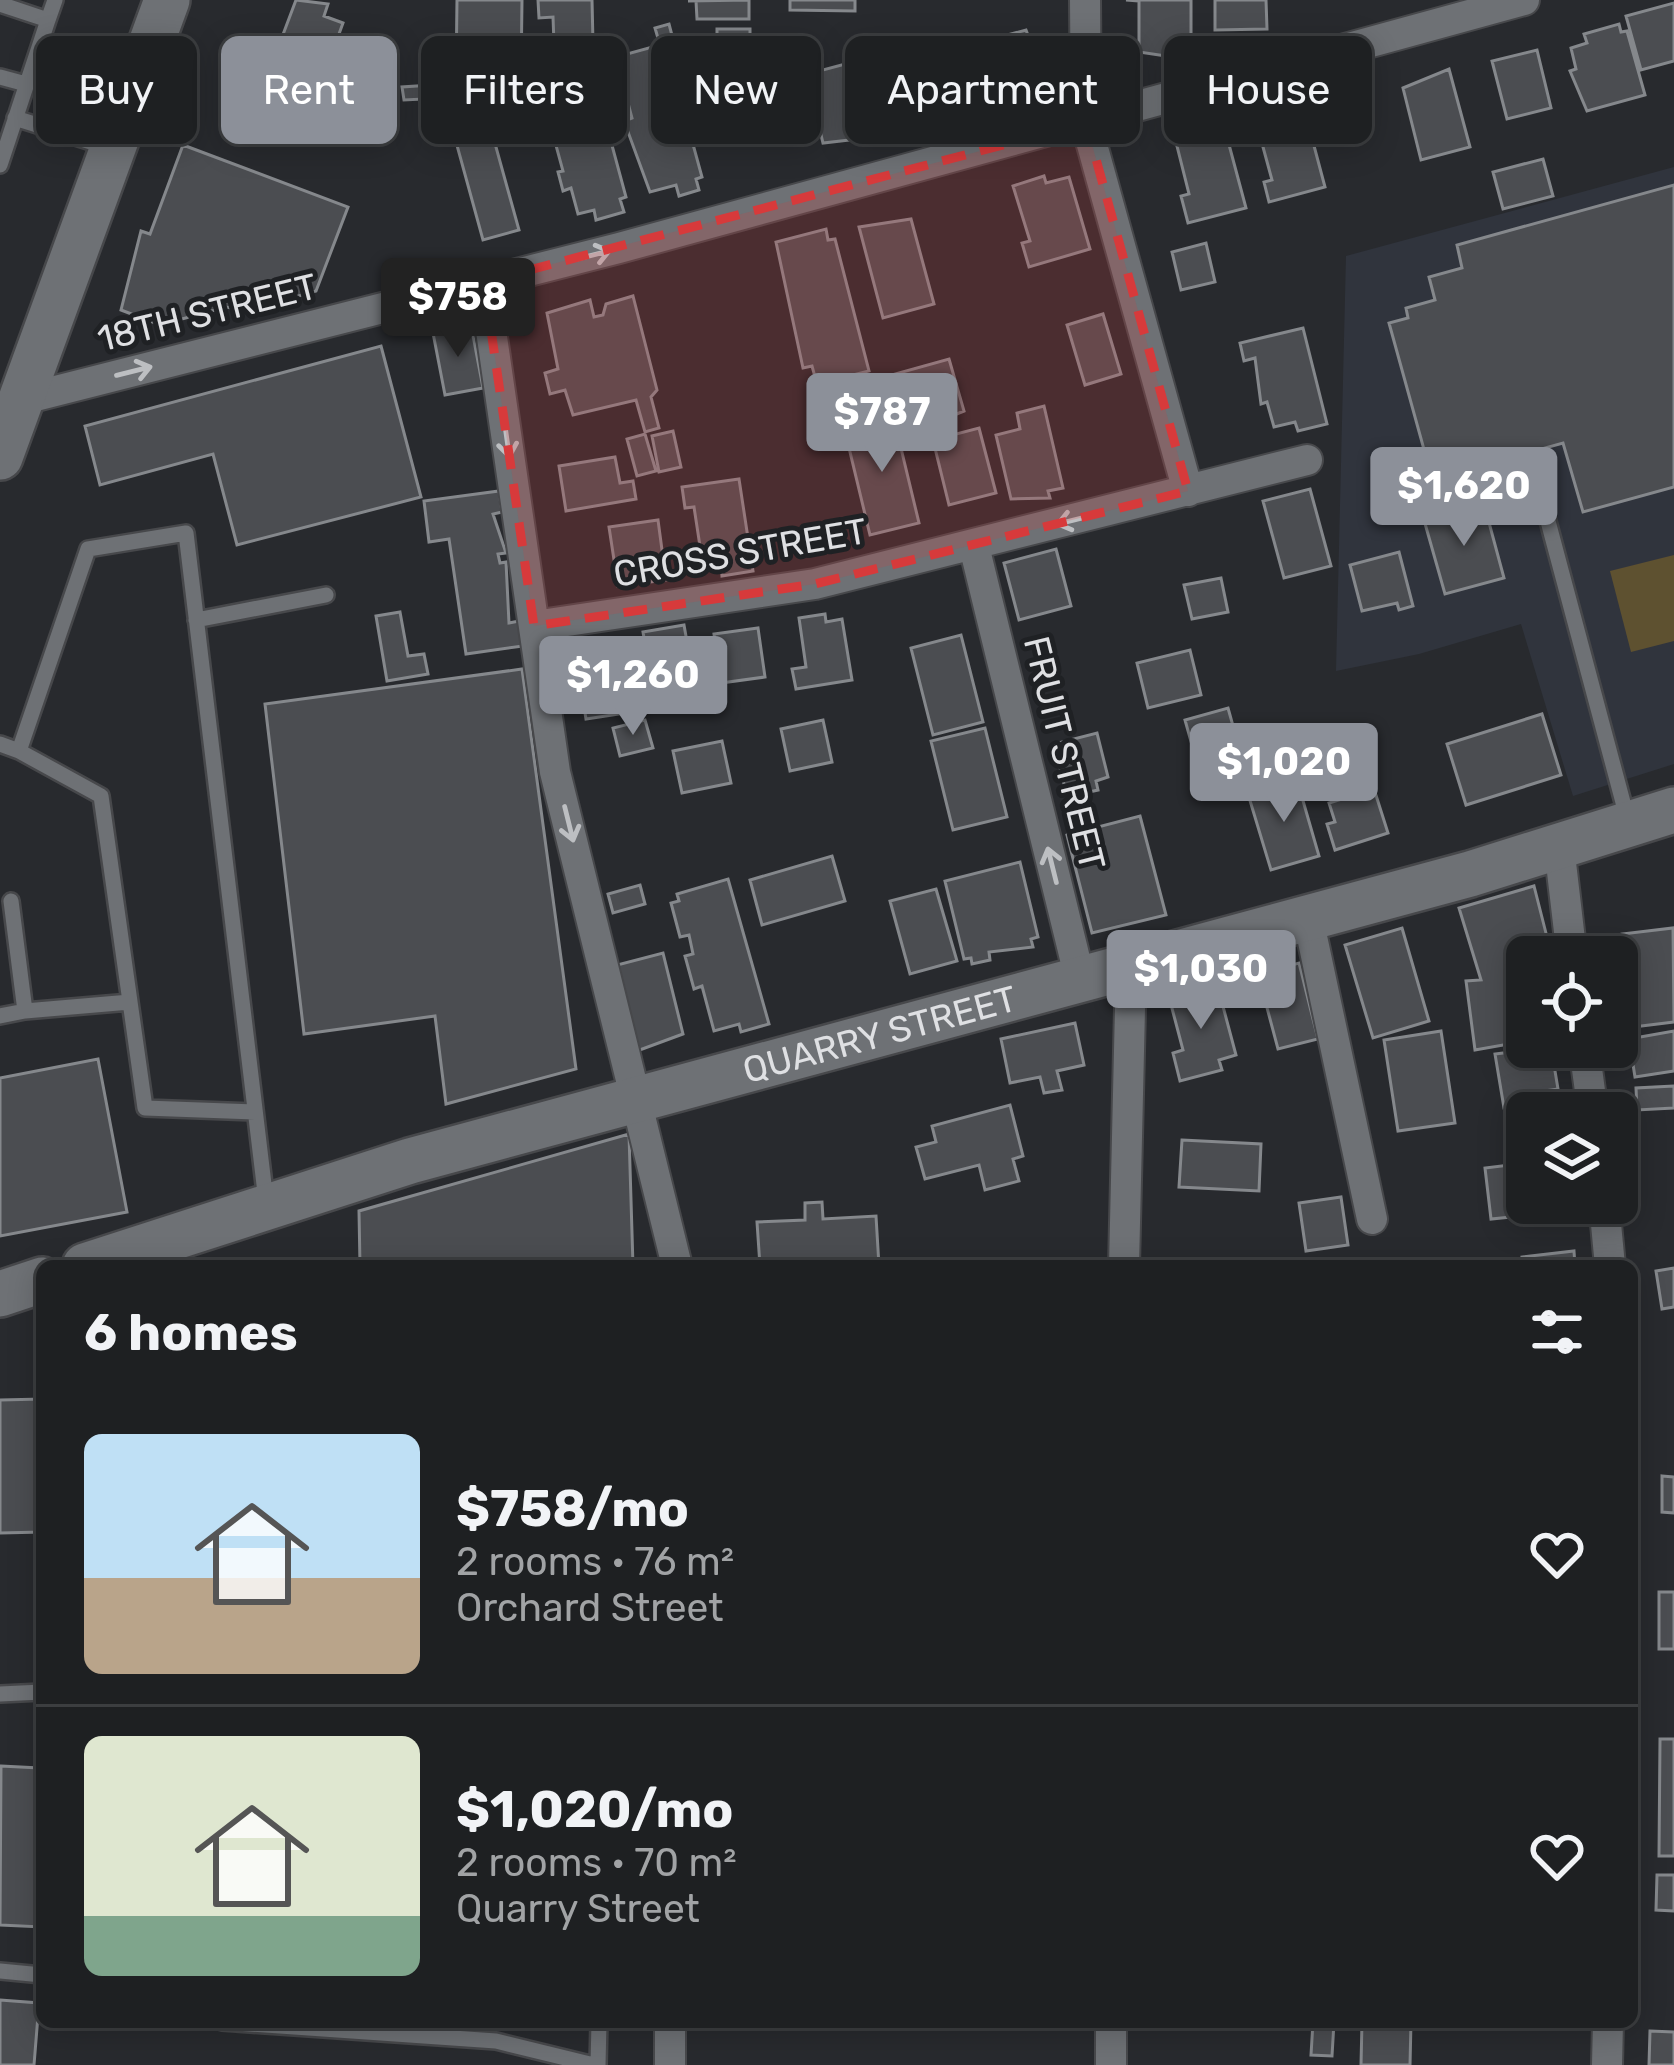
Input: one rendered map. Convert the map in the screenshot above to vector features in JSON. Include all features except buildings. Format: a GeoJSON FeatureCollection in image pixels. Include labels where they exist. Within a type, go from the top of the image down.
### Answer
{"type":"FeatureCollection","features":[{"type":"Feature","properties":{"kind":"main road"},"geometry":{"type":"LineString","coordinates":[[0,457],[167,0]]}},
{"type":"Feature","properties":{"kind":"main road","name":"QUARRY STREET"},"geometry":{"type":"LineString","coordinates":[[104,1260],[410,1161],[1308,918],[1674,810]]}},
{"type":"Feature","properties":{"kind":"main road"},"geometry":{"type":"LineString","coordinates":[[0,1294],[36,1282]]}},
{"type":"Feature","properties":{"kind":"street"},"geometry":{"type":"LineString","coordinates":[[1085,0],[1085,36]]}},
{"type":"Feature","properties":{"kind":"street","name":"18TH STREET"},"geometry":{"type":"LineString","coordinates":[[1140,108],[1524,0]]}},
{"type":"Feature","properties":{"kind":"street","name":"18TH STREET"},"geometry":{"type":"LineString","coordinates":[[20,400],[1006,144]]}},
{"type":"Feature","properties":{"kind":"street"},"geometry":{"type":"LineString","coordinates":[[1092,144],[1187,491]]}},
{"type":"Feature","properties":{"kind":"street"},"geometry":{"type":"LineString","coordinates":[[484,282],[555,772],[676,1260]]}},
{"type":"Feature","properties":{"kind":"street","name":"CROSS STREET"},"geometry":{"type":"LineString","coordinates":[[534,626],[814,584],[1307,460]]}},
{"type":"Feature","properties":{"kind":"street","name":"FRUIT STREET"},"geometry":{"type":"LineString","coordinates":[[974,546],[1080,979]]}},
{"type":"Feature","properties":{"kind":"street"},"geometry":{"type":"LineString","coordinates":[[1558,846],[1570,936]]}},
{"type":"Feature","properties":{"kind":"street"},"geometry":{"type":"LineString","coordinates":[[1308,918],[1372,1219]]}},
{"type":"Feature","properties":{"kind":"street"},"geometry":{"type":"LineString","coordinates":[[1124,1260],[1131,965]]}},
{"type":"Feature","properties":{"kind":"street"},"geometry":{"type":"LineString","coordinates":[[1606,1224],[1609,1260]]}},
{"type":"Feature","properties":{"kind":"street"},"geometry":{"type":"LineString","coordinates":[[670,2028],[670,2065]]}},
{"type":"Feature","properties":{"kind":"street"},"geometry":{"type":"LineString","coordinates":[[1111,2028],[1111,2065]]}},
{"type":"Feature","properties":{"kind":"street"},"geometry":{"type":"LineString","coordinates":[[1607,2065],[1608,2028]]}},
{"type":"Feature","properties":{"kind":"lane"},"geometry":{"type":"LineString","coordinates":[[0,165],[55,0]]}},
{"type":"Feature","properties":{"kind":"lane"},"geometry":{"type":"LineString","coordinates":[[0,4],[48,20]]}},
{"type":"Feature","properties":{"kind":"lane"},"geometry":{"type":"LineString","coordinates":[[0,77],[26,84]]}},
{"type":"Feature","properties":{"kind":"lane"},"geometry":{"type":"LineString","coordinates":[[16,118],[112,148]]}},
{"type":"Feature","properties":{"kind":"lane"},"geometry":{"type":"LineString","coordinates":[[1540,495],[1629,824]]}},
{"type":"Feature","properties":{"kind":"lane"},"geometry":{"type":"LineString","coordinates":[[19,751],[88,550],[186,533],[267,1207]]}},
{"type":"Feature","properties":{"kind":"lane"},"geometry":{"type":"LineString","coordinates":[[196,620],[326,596]]}},
{"type":"Feature","properties":{"kind":"lane"},"geometry":{"type":"LineString","coordinates":[[0,744],[101,796],[145,1108],[255,1112]]}},
{"type":"Feature","properties":{"kind":"lane"},"geometry":{"type":"LineString","coordinates":[[11,901],[25,1011]]}},
{"type":"Feature","properties":{"kind":"lane"},"geometry":{"type":"LineString","coordinates":[[0,1016],[130,1002]]}},
{"type":"Feature","properties":{"kind":"lane"},"geometry":{"type":"LineString","coordinates":[[0,1694],[36,1692]]}},
{"type":"Feature","properties":{"kind":"lane"},"geometry":{"type":"LineString","coordinates":[[0,1971],[36,1974]]}},
{"type":"Feature","properties":{"kind":"lane"},"geometry":{"type":"LineString","coordinates":[[304,2028],[496,2042],[596,2065],[599,2028]]}},
{"type":"Feature","properties":{"kind":"highlighted area"},"geometry":{"type":"Polygon","coordinates":[[[1086,123],[1188,491],[815,584],[534,626],[484,282],[1086,123]]]}},
{"type":"Feature","properties":{"kind":"shaded area"},"geometry":{"type":"Polygon","coordinates":[[[1674,167],[1674,764],[1573,796],[1521,624],[1419,654],[1336,671],[1346,256],[1674,167]]]}},
{"type":"Feature","properties":{"kind":"shaded area"},"geometry":{"type":"Polygon","coordinates":[[[1674,555],[1674,641],[1631,652],[1610,571],[1674,555]]]}}]}
